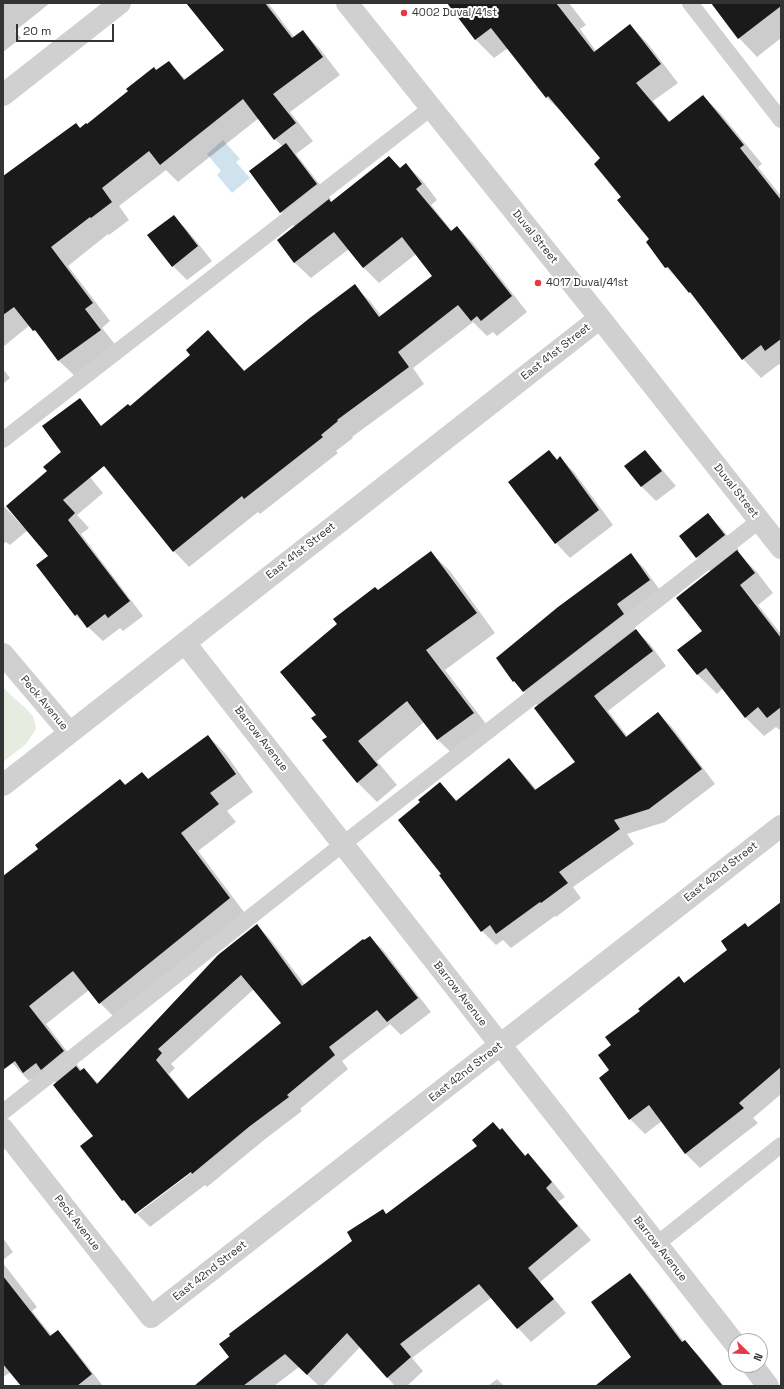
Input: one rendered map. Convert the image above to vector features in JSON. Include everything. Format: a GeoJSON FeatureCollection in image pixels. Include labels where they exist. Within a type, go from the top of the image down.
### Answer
{"type":"FeatureCollection","features":[{"type":"Feature","properties":{"kind":"street"},"geometry":{"type":"LineString","coordinates":[[3,95],[120,3]]}},
{"type":"Feature","properties":{"kind":"street","name":"Duval Street"},"geometry":{"type":"LineString","coordinates":[[347,3],[600,318],[781,548]]}},
{"type":"Feature","properties":{"kind":"street","name":"East 41st Street"},"geometry":{"type":"LineString","coordinates":[[3,784],[600,318]]}},
{"type":"Feature","properties":{"kind":"street","name":"Barrow Avenue"},"geometry":{"type":"LineString","coordinates":[[185,643],[728,1335]]}},
{"type":"Feature","properties":{"kind":"street","name":"Peck Avenue"},"geometry":{"type":"LineString","coordinates":[[3,654],[69,732]]}},
{"type":"Feature","properties":{"kind":"street","name":"East 42nd Street"},"geometry":{"type":"LineString","coordinates":[[151,1317],[781,826]]}},
{"type":"Feature","properties":{"kind":"street","name":"Peck Avenue"},"geometry":{"type":"LineString","coordinates":[[3,1129],[151,1317]]}},
{"type":"Feature","properties":{"kind":"street"},"geometry":{"type":"LineString","coordinates":[[758,1373],[768,1386]]}},
{"type":"Feature","properties":{"kind":"lane"},"geometry":{"type":"LineString","coordinates":[[690,3],[781,120]]}},
{"type":"Feature","properties":{"kind":"lane"},"geometry":{"type":"LineString","coordinates":[[3,440],[431,108]]}},
{"type":"Feature","properties":{"kind":"lane"},"geometry":{"type":"LineString","coordinates":[[3,1112],[343,844],[759,521]]}},
{"type":"Feature","properties":{"kind":"lane"},"geometry":{"type":"LineString","coordinates":[[657,1244],[781,1145]]}},
{"type":"Feature","properties":{"kind":"shaded area"},"geometry":{"type":"Polygon","coordinates":[[[3,687],[32,716],[35,721],[36,729],[26,744],[3,762],[3,687]]]}},
{"type":"Feature","properties":{"kind":"water"},"geometry":{"type":"Polygon","coordinates":[[[223,140],[240,159],[236,162],[250,178],[232,193],[217,175],[221,171],[207,154],[223,140]]]}},
{"type":"Feature","properties":{"kind":"building"},"geometry":{"type":"Polygon","coordinates":[[[186,3],[265,3],[292,38],[303,30],[323,57],[273,94],[296,123],[274,140],[243,99],[160,165],[149,151],[102,188],[112,202],[51,247],[93,303],[85,309],[101,330],[58,361],[35,330],[33,331],[14,307],[3,315],[3,176],[76,123],[80,128],[86,123],[87,124],[128,91],[126,89],[154,67],[156,70],[169,61],[184,80],[224,50],[186,3]]]}},
{"type":"Feature","properties":{"kind":"building"},"geometry":{"type":"Polygon","coordinates":[[[447,3],[556,3],[594,52],[630,24],[661,64],[636,83],[669,122],[703,95],[744,145],[740,148],[781,200],[781,339],[765,351],[761,345],[742,360],[690,292],[689,293],[668,267],[665,268],[646,242],[649,239],[617,200],[621,197],[594,164],[600,158],[548,96],[546,98],[491,28],[475,40],[447,3]]]}},
{"type":"Feature","properties":{"kind":"building"},"geometry":{"type":"Polygon","coordinates":[[[711,3],[781,3],[781,6],[738,39],[711,3]]]}},
{"type":"Feature","properties":{"kind":"building"},"geometry":{"type":"Polygon","coordinates":[[[286,143],[317,184],[280,213],[249,171],[286,143]]]}},
{"type":"Feature","properties":{"kind":"building"},"geometry":{"type":"Polygon","coordinates":[[[389,156],[400,168],[406,163],[422,184],[416,189],[451,231],[457,226],[512,296],[481,321],[477,316],[471,321],[458,305],[398,352],[409,367],[337,420],[338,421],[321,435],[323,437],[244,499],[242,496],[173,552],[104,466],[63,500],[75,513],[68,520],[130,601],[108,618],[105,614],[87,628],[77,614],[75,616],[36,565],[48,556],[6,506],[47,471],[43,467],[61,452],[42,426],[80,398],[101,426],[128,404],[130,406],[190,355],[186,350],[208,330],[244,371],[355,284],[379,317],[432,276],[402,237],[363,268],[334,232],[294,263],[277,240],[329,199],[331,202],[389,156]]]}},
{"type":"Feature","properties":{"kind":"building"},"geometry":{"type":"Polygon","coordinates":[[[174,215],[198,246],[172,267],[147,235],[174,215]]]}},
{"type":"Feature","properties":{"kind":"building"},"geometry":{"type":"Polygon","coordinates":[[[549,450],[557,460],[560,456],[599,510],[555,544],[508,482],[549,450]]]}},
{"type":"Feature","properties":{"kind":"building"},"geometry":{"type":"Polygon","coordinates":[[[645,450],[662,471],[641,487],[624,466],[645,450]]]}},
{"type":"Feature","properties":{"kind":"building"},"geometry":{"type":"Polygon","coordinates":[[[708,513],[725,535],[696,558],[679,536],[708,513]]]}},
{"type":"Feature","properties":{"kind":"building"},"geometry":{"type":"Polygon","coordinates":[[[737,550],[755,573],[740,585],[781,638],[781,707],[767,718],[758,707],[745,718],[706,668],[697,675],[677,650],[702,631],[676,598],[737,550]]]}},
{"type":"Feature","properties":{"kind":"building"},"geometry":{"type":"Polygon","coordinates":[[[431,551],[477,613],[426,650],[474,713],[437,740],[407,701],[358,741],[378,765],[357,783],[322,740],[327,737],[311,718],[316,715],[280,672],[337,624],[333,619],[375,587],[378,590],[431,551]]]}},
{"type":"Feature","properties":{"kind":"building"},"geometry":{"type":"Polygon","coordinates":[[[631,553],[650,580],[617,604],[624,614],[523,692],[514,681],[513,682],[496,658],[558,607],[631,553]]]}},
{"type":"Feature","properties":{"kind":"building"},"geometry":{"type":"Polygon","coordinates":[[[636,629],[653,651],[594,696],[626,737],[658,712],[702,769],[649,809],[614,820],[620,829],[559,872],[568,883],[541,903],[540,902],[496,934],[490,925],[481,932],[439,875],[441,874],[398,820],[420,802],[418,800],[440,782],[456,801],[509,758],[535,790],[575,762],[534,708],[636,629]]]}},
{"type":"Feature","properties":{"kind":"building"},"geometry":{"type":"Polygon","coordinates":[[[208,735],[236,774],[210,793],[219,804],[181,833],[230,898],[99,1004],[73,971],[29,1006],[64,1051],[41,1070],[36,1063],[23,1073],[15,1061],[3,1070],[3,876],[38,849],[35,845],[120,779],[125,785],[142,772],[148,779],[208,735]]]}},
{"type":"Feature","properties":{"kind":"building"},"geometry":{"type":"Polygon","coordinates":[[[781,902],[781,1067],[739,1103],[744,1108],[685,1154],[649,1105],[629,1120],[599,1078],[609,1070],[598,1055],[611,1045],[605,1037],[640,1011],[638,1009],[679,976],[684,983],[727,950],[721,941],[745,923],[748,927],[781,902]]]}},
{"type":"Feature","properties":{"kind":"building"},"geometry":{"type":"Polygon","coordinates":[[[257,924],[302,986],[363,939],[364,940],[370,936],[418,998],[387,1022],[377,1010],[329,1047],[335,1055],[287,1095],[289,1097],[250,1126],[192,1174],[191,1172],[135,1214],[124,1200],[122,1201],[80,1146],[93,1136],[53,1085],[76,1066],[80,1071],[84,1068],[97,1084],[218,955],[257,924]],[[241,975],[158,1049],[162,1053],[156,1060],[188,1099],[281,1023],[241,975]]]}},
{"type":"Feature","properties":{"kind":"building"},"geometry":{"type":"Polygon","coordinates":[[[493,1122],[500,1130],[502,1128],[525,1156],[528,1153],[552,1182],[546,1188],[578,1226],[528,1268],[554,1299],[517,1329],[479,1284],[400,1344],[411,1357],[387,1378],[347,1333],[307,1375],[285,1354],[243,1386],[194,1386],[229,1357],[219,1344],[230,1336],[229,1334],[352,1241],[347,1232],[383,1209],[386,1214],[477,1146],[472,1140],[493,1122]]]}},
{"type":"Feature","properties":{"kind":"building"},"geometry":{"type":"Polygon","coordinates":[[[630,1273],[682,1342],[685,1340],[723,1386],[595,1386],[631,1357],[591,1302],[630,1273]]]}},
{"type":"Feature","properties":{"kind":"building"},"geometry":{"type":"Polygon","coordinates":[[[3,1276],[50,1336],[58,1330],[92,1374],[77,1386],[21,1386],[3,1364],[3,1276]]]}},
{"type":"Feature","properties":{"kind":"place","name":"4002 Duval/41st"},"geometry":{"type":"Point","coordinates":[404,13]}},
{"type":"Feature","properties":{"kind":"place","name":"4017 Duval/41st"},"geometry":{"type":"Point","coordinates":[538,283]}}]}
